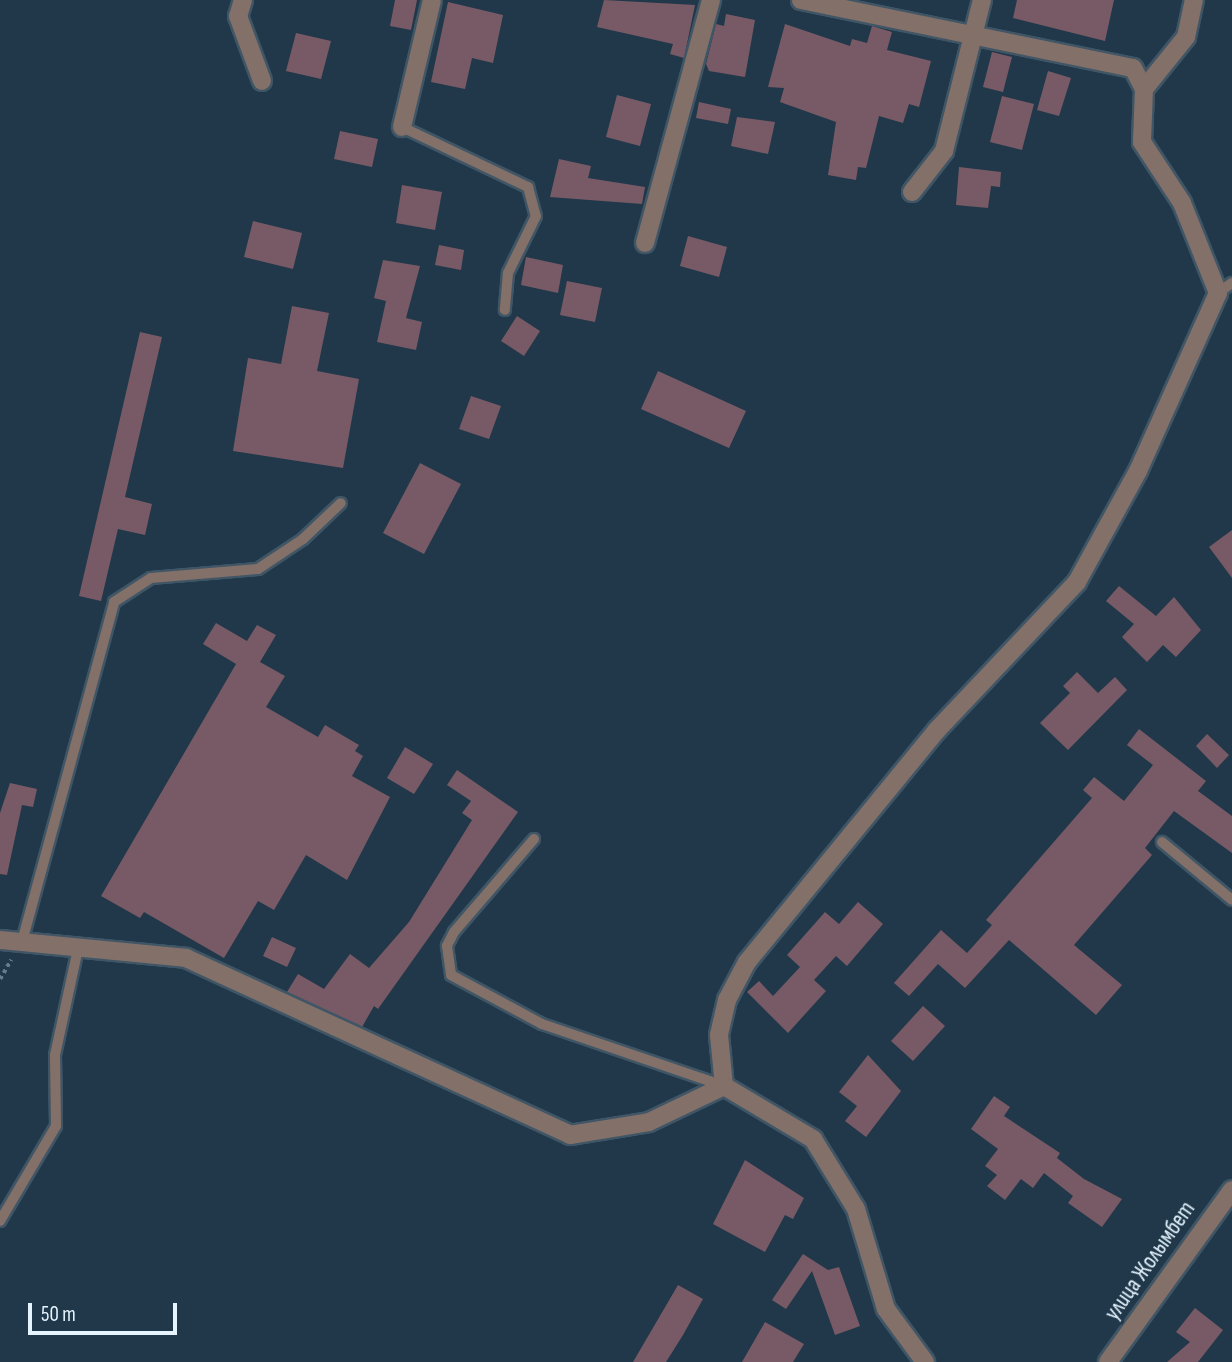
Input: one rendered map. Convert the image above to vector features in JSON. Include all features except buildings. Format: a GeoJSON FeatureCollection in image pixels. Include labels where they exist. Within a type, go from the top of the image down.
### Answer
{"type":"FeatureCollection","features":[{"type":"Feature","properties":{"kind":"street"},"geometry":{"type":"LineString","coordinates":[[243,0],[239,16],[262,81]]}},
{"type":"Feature","properties":{"kind":"street"},"geometry":{"type":"LineString","coordinates":[[402,127],[432,0]]}},
{"type":"Feature","properties":{"kind":"street"},"geometry":{"type":"LineString","coordinates":[[645,243],[711,0]]}},
{"type":"Feature","properties":{"kind":"street"},"geometry":{"type":"LineString","coordinates":[[724,1086],[719,1035],[727,1000],[747,962],[937,730],[1077,582],[1138,471],[1225,288],[1182,203],[1142,142],[1144,89],[1133,68],[973,39],[801,0]]}},
{"type":"Feature","properties":{"kind":"street"},"geometry":{"type":"LineString","coordinates":[[912,191],[944,150],[982,0]]}},
{"type":"Feature","properties":{"kind":"street"},"geometry":{"type":"LineString","coordinates":[[1144,89],[1186,37],[1194,0]]}},
{"type":"Feature","properties":{"kind":"street"},"geometry":{"type":"LineString","coordinates":[[0,940],[23,938],[78,949],[186,958],[570,1135],[649,1122],[724,1086]]}},
{"type":"Feature","properties":{"kind":"street"},"geometry":{"type":"LineString","coordinates":[[724,1086],[813,1139],[856,1209],[886,1309],[925,1362]]}},
{"type":"Feature","properties":{"kind":"street","name":"улица Жолымбет"},"geometry":{"type":"LineString","coordinates":[[1108,1362],[1232,1190]]}},
{"type":"Feature","properties":{"kind":"lane"},"geometry":{"type":"LineString","coordinates":[[402,127],[528,187],[536,216],[508,273],[505,310]]}},
{"type":"Feature","properties":{"kind":"lane"},"geometry":{"type":"LineString","coordinates":[[23,938],[114,602],[151,578],[258,569],[303,539],[341,503]]}},
{"type":"Feature","properties":{"kind":"lane"},"geometry":{"type":"LineString","coordinates":[[534,839],[454,932],[447,946],[451,975],[542,1024],[724,1086]]}},
{"type":"Feature","properties":{"kind":"lane"},"geometry":{"type":"LineString","coordinates":[[1162,842],[1232,900]]}},
{"type":"Feature","properties":{"kind":"lane"},"geometry":{"type":"LineString","coordinates":[[0,1221],[56,1126],[55,1055],[78,949]]}}]}
